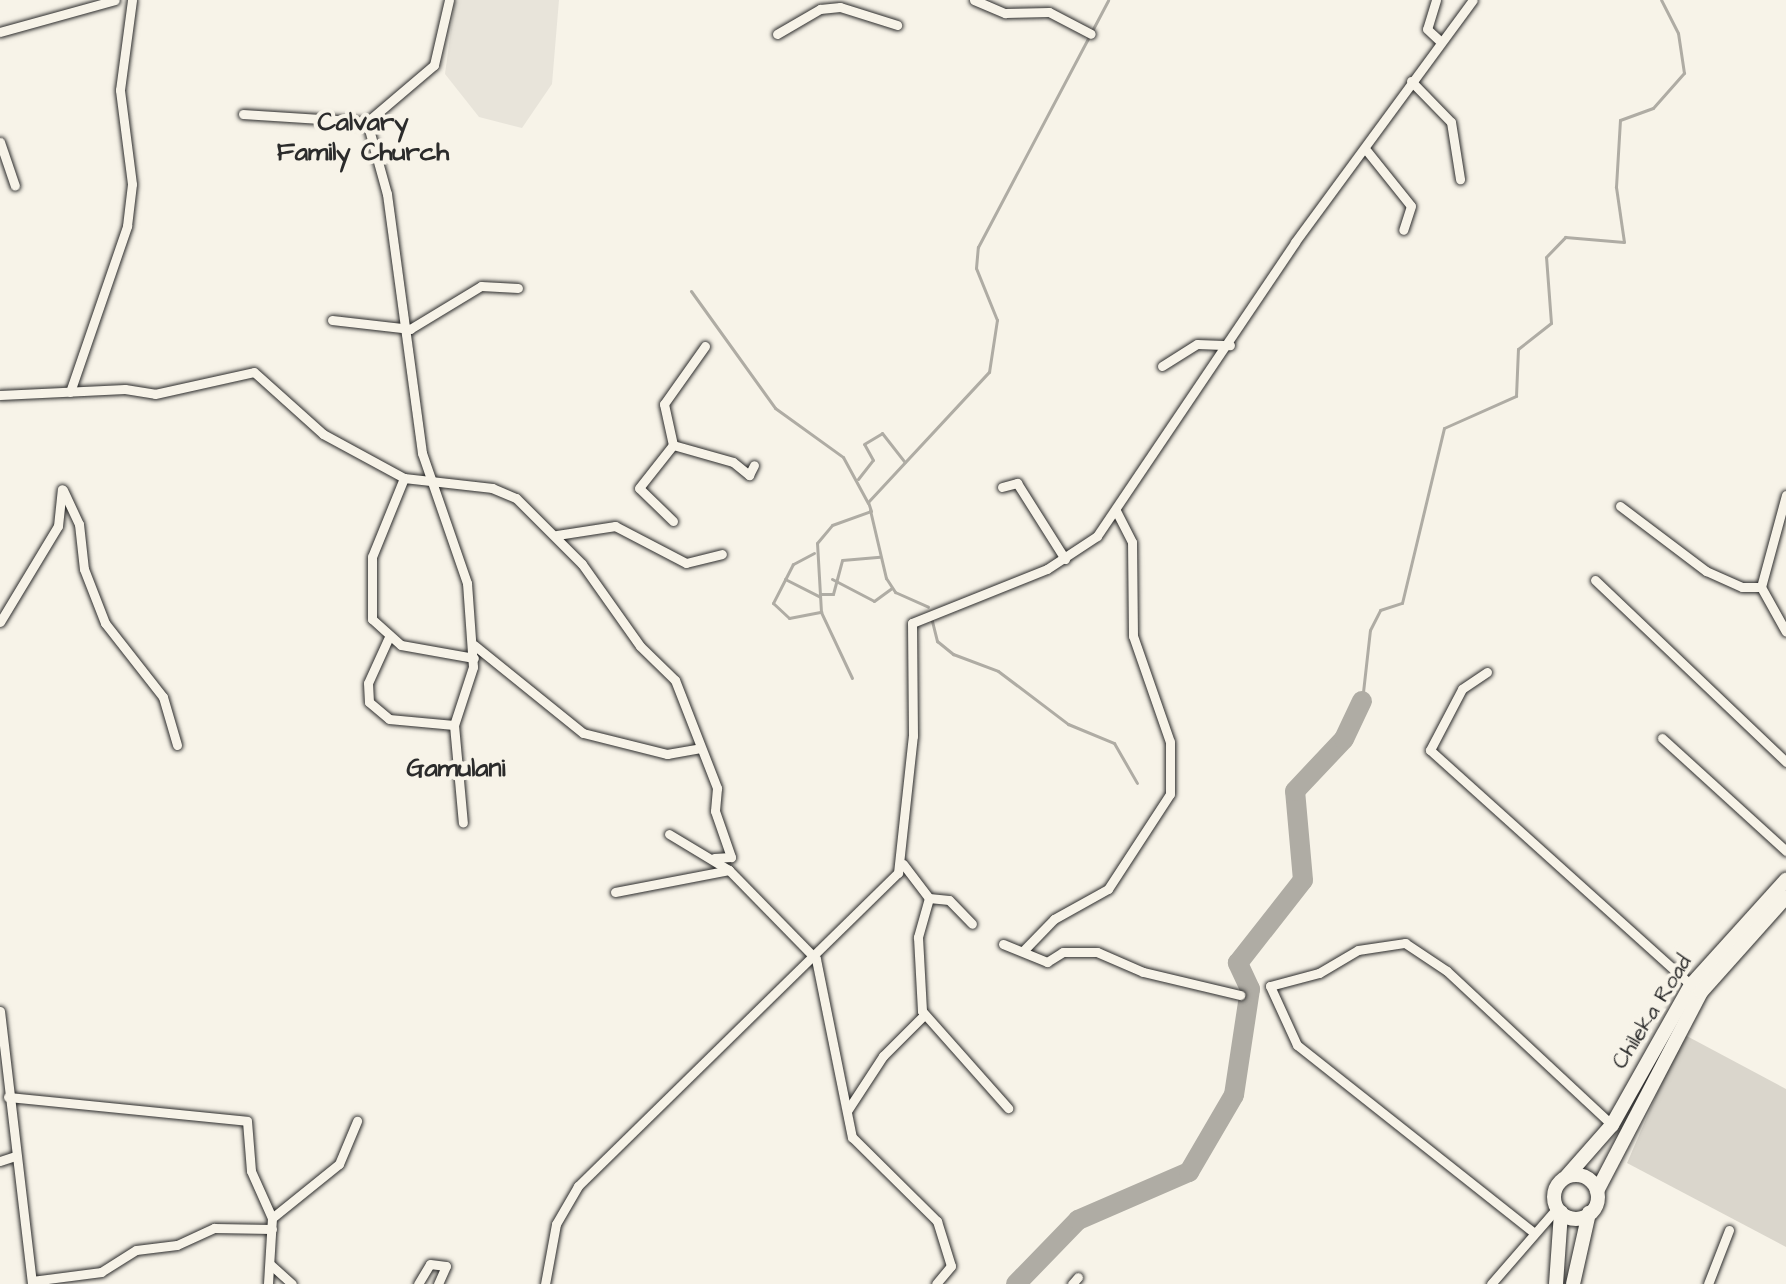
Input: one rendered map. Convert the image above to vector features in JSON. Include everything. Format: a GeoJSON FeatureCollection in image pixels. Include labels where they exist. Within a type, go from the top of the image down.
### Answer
{"type":"FeatureCollection","features":[{"type":"Feature","properties":{"kind":"highway","name":"Chileka Road"},"geometry":{"type":"LineString","coordinates":[[1556,1284],[1559,1210],[1555,1190],[1612,1125],[1691,985],[1786,880]]}},
{"type":"Feature","properties":{"kind":"highway","name":"Chileka Road"},"geometry":{"type":"LineString","coordinates":[[1573,1284],[1597,1191],[1701,992],[1786,897]]}},
{"type":"Feature","properties":{"kind":"highway"},"geometry":{"type":"LineString","coordinates":[[1567,1176],[1585,1177],[1597,1191]]}},
{"type":"Feature","properties":{"kind":"highway"},"geometry":{"type":"LineString","coordinates":[[1559,1210],[1589,1213]]}},
{"type":"Feature","properties":{"kind":"street"},"geometry":{"type":"LineString","coordinates":[[0,32],[115,0]]}},
{"type":"Feature","properties":{"kind":"street"},"geometry":{"type":"LineString","coordinates":[[70,392],[127,226],[131,163],[120,90],[132,0]]}},
{"type":"Feature","properties":{"kind":"street"},"geometry":{"type":"LineString","coordinates":[[243,114],[367,122],[434,65],[449,0]]}},
{"type":"Feature","properties":{"kind":"street"},"geometry":{"type":"LineString","coordinates":[[974,0],[1005,13],[1049,12],[1091,34]]}},
{"type":"Feature","properties":{"kind":"street"},"geometry":{"type":"LineString","coordinates":[[1436,0],[1427,29],[1439,40]]}},
{"type":"Feature","properties":{"kind":"street"},"geometry":{"type":"LineString","coordinates":[[972,924],[949,900],[929,898],[903,864],[912,623],[1065,559],[1088,546],[1230,345],[1295,242],[1367,151],[1439,40],[1473,0]]}},
{"type":"Feature","properties":{"kind":"street"},"geometry":{"type":"LineString","coordinates":[[777,34],[820,9],[840,7],[897,25]]}},
{"type":"Feature","properties":{"kind":"street"},"geometry":{"type":"LineString","coordinates":[[1411,81],[1451,122],[1460,179]]}},
{"type":"Feature","properties":{"kind":"street"},"geometry":{"type":"LineString","coordinates":[[367,122],[410,329],[422,453],[467,583],[474,658],[454,725],[463,823]]}},
{"type":"Feature","properties":{"kind":"street"},"geometry":{"type":"LineString","coordinates":[[0,142],[15,186]]}},
{"type":"Feature","properties":{"kind":"street"},"geometry":{"type":"LineString","coordinates":[[1367,151],[1411,206],[1403,230]]}},
{"type":"Feature","properties":{"kind":"street"},"geometry":{"type":"LineString","coordinates":[[332,320],[410,329],[481,286],[518,288]]}},
{"type":"Feature","properties":{"kind":"street"},"geometry":{"type":"LineString","coordinates":[[1162,366],[1197,344],[1230,345]]}},
{"type":"Feature","properties":{"kind":"street"},"geometry":{"type":"LineString","coordinates":[[673,445],[664,404],[705,346]]}},
{"type":"Feature","properties":{"kind":"street"},"geometry":{"type":"LineString","coordinates":[[0,395],[171,393],[254,372],[323,434],[404,478],[434,487],[505,491],[557,535],[616,605],[640,646],[675,680],[700,748],[730,847],[731,857],[714,858]]}},
{"type":"Feature","properties":{"kind":"street"},"geometry":{"type":"LineString","coordinates":[[673,445],[733,462],[749,475],[754,465]]}},
{"type":"Feature","properties":{"kind":"street"},"geometry":{"type":"LineString","coordinates":[[673,445],[639,488],[673,521]]}},
{"type":"Feature","properties":{"kind":"street"},"geometry":{"type":"LineString","coordinates":[[404,478],[380,529],[368,582],[372,619],[388,639],[474,658]]}},
{"type":"Feature","properties":{"kind":"street"},"geometry":{"type":"LineString","coordinates":[[1002,487],[1017,483],[1065,559]]}},
{"type":"Feature","properties":{"kind":"street"},"geometry":{"type":"LineString","coordinates":[[0,622],[58,526],[62,489],[79,524],[84,569],[105,623],[163,697],[177,745]]}},
{"type":"Feature","properties":{"kind":"street"},"geometry":{"type":"LineString","coordinates":[[1786,495],[1761,587],[1786,632]]}},
{"type":"Feature","properties":{"kind":"street"},"geometry":{"type":"LineString","coordinates":[[1620,506],[1706,571],[1742,587],[1761,587]]}},
{"type":"Feature","properties":{"kind":"street"},"geometry":{"type":"LineString","coordinates":[[1024,950],[1054,919],[1108,889],[1170,794],[1170,742],[1133,636],[1132,542],[1116,510]]}},
{"type":"Feature","properties":{"kind":"street"},"geometry":{"type":"LineString","coordinates":[[557,535],[615,526],[686,563],[722,554]]}},
{"type":"Feature","properties":{"kind":"street"},"geometry":{"type":"LineString","coordinates":[[1595,580],[1786,762]]}},
{"type":"Feature","properties":{"kind":"street"},"geometry":{"type":"LineString","coordinates":[[388,639],[366,695],[377,711],[454,725]]}},
{"type":"Feature","properties":{"kind":"street"},"geometry":{"type":"LineString","coordinates":[[474,645],[583,733],[667,754],[700,748]]}},
{"type":"Feature","properties":{"kind":"street"},"geometry":{"type":"LineString","coordinates":[[1487,672],[1462,689],[1430,750],[1691,985]]}},
{"type":"Feature","properties":{"kind":"street"},"geometry":{"type":"LineString","coordinates":[[1662,738],[1786,851]]}},
{"type":"Feature","properties":{"kind":"street"},"geometry":{"type":"LineString","coordinates":[[669,834],[714,858],[729,870],[816,959],[847,1111],[861,1153],[937,1221],[951,1266],[936,1284]]}},
{"type":"Feature","properties":{"kind":"street"},"geometry":{"type":"LineString","coordinates":[[545,1284],[556,1224],[578,1186],[816,959],[903,864]]}},
{"type":"Feature","properties":{"kind":"street"},"geometry":{"type":"LineString","coordinates":[[615,892],[729,870]]}},
{"type":"Feature","properties":{"kind":"street"},"geometry":{"type":"LineString","coordinates":[[929,898],[918,937],[924,1015],[1008,1108]]}},
{"type":"Feature","properties":{"kind":"street"},"geometry":{"type":"LineString","coordinates":[[1533,1232],[1297,1045],[1270,986],[1319,973],[1358,950],[1405,943],[1447,971],[1612,1125]]}},
{"type":"Feature","properties":{"kind":"street"},"geometry":{"type":"LineString","coordinates":[[1003,944],[1047,962],[1063,952],[1097,952],[1143,972],[1240,995]]}},
{"type":"Feature","properties":{"kind":"street"},"geometry":{"type":"LineString","coordinates":[[0,1011],[32,1282],[101,1272],[136,1250],[177,1245],[214,1228],[272,1224],[339,1164],[357,1121]]}},
{"type":"Feature","properties":{"kind":"street"},"geometry":{"type":"LineString","coordinates":[[847,1111],[883,1056],[924,1015]]}},
{"type":"Feature","properties":{"kind":"street"},"geometry":{"type":"LineString","coordinates":[[8,1097],[242,1119],[249,1124],[251,1171],[272,1224],[268,1284]]}},
{"type":"Feature","properties":{"kind":"street"},"geometry":{"type":"LineString","coordinates":[[0,1161],[15,1156]]}},
{"type":"Feature","properties":{"kind":"street"},"geometry":{"type":"LineString","coordinates":[[1491,1284],[1533,1232],[1559,1210]]}},
{"type":"Feature","properties":{"kind":"street"},"geometry":{"type":"LineString","coordinates":[[1708,1284],[1729,1230]]}},
{"type":"Feature","properties":{"kind":"street"},"geometry":{"type":"LineString","coordinates":[[418,1284],[430,1264],[446,1266],[438,1284]]}},
{"type":"Feature","properties":{"kind":"street"},"geometry":{"type":"LineString","coordinates":[[271,1265],[292,1284]]}},
{"type":"Feature","properties":{"kind":"shaded area"},"geometry":{"type":"Polygon","coordinates":[[[455,0],[559,0],[552,84],[522,128],[479,117],[445,74],[455,0]]]}},
{"type":"Feature","properties":{"kind":"shaded area"},"geometry":{"type":"Polygon","coordinates":[[[1683,1034],[1786,1089],[1786,1247],[1627,1163],[1683,1034]]]}},
{"type":"Feature","properties":{"kind":"waterway"},"geometry":{"type":"LineString","coordinates":[[852,678],[821,612],[817,543],[832,525],[871,511],[868,502],[989,372],[997,320],[976,268],[978,247],[1108,0]]}},
{"type":"Feature","properties":{"kind":"waterway"},"geometry":{"type":"LineString","coordinates":[[1362,701],[1370,630],[1380,610],[1402,603],[1444,428],[1516,396],[1518,349],[1551,323],[1546,257],[1565,237],[1624,242],[1616,187],[1620,120],[1653,108],[1684,73],[1678,33],[1661,0]]}},
{"type":"Feature","properties":{"kind":"waterway"},"geometry":{"type":"LineString","coordinates":[[691,291],[775,408],[843,457],[868,503]]}},
{"type":"Feature","properties":{"kind":"waterway"},"geometry":{"type":"LineString","coordinates":[[858,479],[873,460],[864,444],[882,433],[905,462]]}},
{"type":"Feature","properties":{"kind":"waterway"},"geometry":{"type":"LineString","coordinates":[[870,510],[886,578],[895,592],[928,607]]}},
{"type":"Feature","properties":{"kind":"waterway"},"geometry":{"type":"LineString","coordinates":[[814,553],[793,564],[773,603],[789,618],[821,612]]}},
{"type":"Feature","properties":{"kind":"waterway"},"geometry":{"type":"LineString","coordinates":[[820,594],[833,594],[842,560],[880,557]]}},
{"type":"Feature","properties":{"kind":"waterway"},"geometry":{"type":"LineString","coordinates":[[785,579],[820,597]]}},
{"type":"Feature","properties":{"kind":"waterway"},"geometry":{"type":"LineString","coordinates":[[832,579],[874,601],[892,588]]}},
{"type":"Feature","properties":{"kind":"waterway"},"geometry":{"type":"LineString","coordinates":[[932,621],[937,641],[953,654],[998,671],[1068,724],[1114,743],[1137,783]]}},
{"type":"Feature","properties":{"kind":"waterway"},"geometry":{"type":"LineString","coordinates":[[1016,1284],[1078,1220],[1189,1172],[1234,1095],[1250,989],[1238,963],[1303,880],[1295,791],[1344,739],[1362,701]]}},
{"type":"Feature","properties":{"kind":"district","name":"Calvary Family Church"},"geometry":{"type":"Point","coordinates":[363,138]}},
{"type":"Feature","properties":{"kind":"district","name":"Gamulani"},"geometry":{"type":"Point","coordinates":[456,769]}}]}
